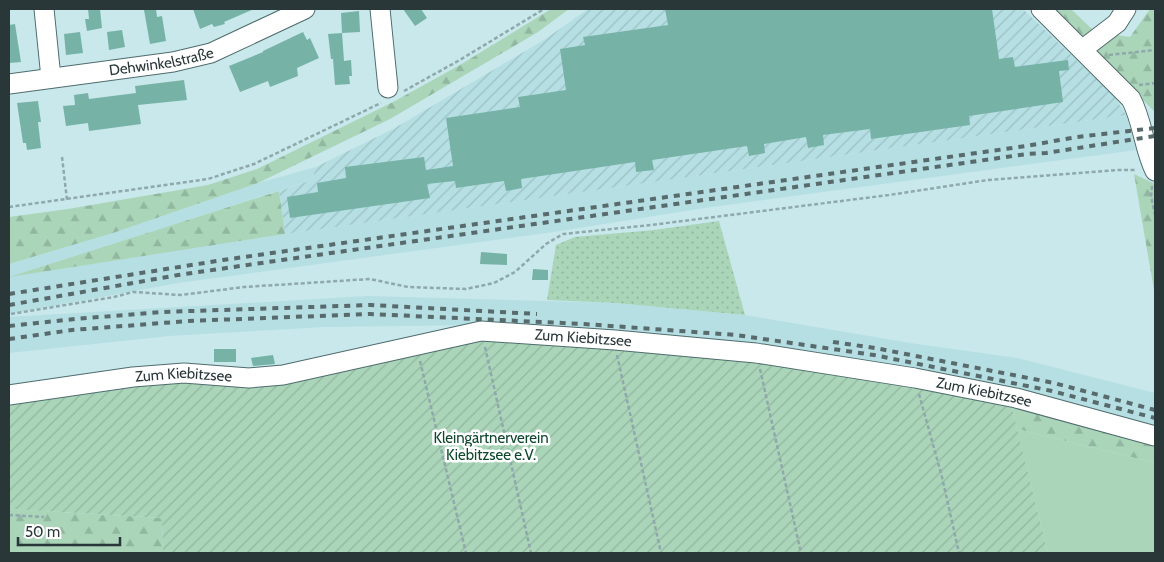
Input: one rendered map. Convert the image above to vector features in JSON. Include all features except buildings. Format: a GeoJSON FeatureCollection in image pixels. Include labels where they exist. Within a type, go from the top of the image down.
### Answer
{"type":"FeatureCollection","features":[{"type":"Feature","properties":{"kind":"street"},"geometry":{"type":"LineString","coordinates":[[44,9],[50,78]]}},
{"type":"Feature","properties":{"kind":"street","name":"Dehwinkelstraße"},"geometry":{"type":"LineString","coordinates":[[9,84],[173,62],[211,53],[305,9]]}},
{"type":"Feature","properties":{"kind":"street"},"geometry":{"type":"LineString","coordinates":[[380,9],[390,94]]}},
{"type":"Feature","properties":{"kind":"street"},"geometry":{"type":"LineString","coordinates":[[1041,9],[1131,99],[1138,112],[1155,170]]}},
{"type":"Feature","properties":{"kind":"street"},"geometry":{"type":"LineString","coordinates":[[1086,53],[1126,9]]}},
{"type":"Feature","properties":{"kind":"street","name":"Zum Kiebitzsee"},"geometry":{"type":"LineString","coordinates":[[9,395],[133,377],[184,373],[249,378],[283,375],[481,331],[615,340],[756,353],[915,378],[1016,398],[1155,436]]}},
{"type":"Feature","properties":{"kind":"path"},"geometry":{"type":"LineString","coordinates":[[9,207],[208,179],[254,164],[390,94],[458,62],[544,9]]}},
{"type":"Feature","properties":{"kind":"path"},"geometry":{"type":"LineString","coordinates":[[1086,53],[1155,50]]}},
{"type":"Feature","properties":{"kind":"path"},"geometry":{"type":"LineString","coordinates":[[62,157],[67,200]]}},
{"type":"Feature","properties":{"kind":"path"},"geometry":{"type":"LineString","coordinates":[[11,314],[114,297],[133,292],[181,295],[244,287],[370,279],[408,287],[466,289],[494,283],[515,272],[546,244],[563,234],[889,195],[988,180],[1117,170],[1155,170],[1151,196],[1155,215]]}},
{"type":"Feature","properties":{"kind":"path"},"geometry":{"type":"LineString","coordinates":[[481,331],[531,553]]}},
{"type":"Feature","properties":{"kind":"path"},"geometry":{"type":"LineString","coordinates":[[615,340],[661,553]]}},
{"type":"Feature","properties":{"kind":"path"},"geometry":{"type":"LineString","coordinates":[[416,345],[466,553]]}},
{"type":"Feature","properties":{"kind":"path"},"geometry":{"type":"LineString","coordinates":[[756,353],[802,553]]}},
{"type":"Feature","properties":{"kind":"path"},"geometry":{"type":"LineString","coordinates":[[915,378],[942,477],[959,553]]}},
{"type":"Feature","properties":{"kind":"path"},"geometry":{"type":"LineString","coordinates":[[9,515],[44,517]]}},
{"type":"Feature","properties":{"kind":"shaded area"},"geometry":{"type":"Polygon","coordinates":[[[588,9],[1023,9],[1114,96],[1126,115],[285,234],[279,191],[312,180],[316,167],[395,128],[544,40],[588,9]]]}},
{"type":"Feature","properties":{"kind":"shaded area"},"geometry":{"type":"Polygon","coordinates":[[[1126,115],[1136,150],[711,207],[547,233],[178,283],[9,314],[9,264],[113,233],[258,183],[316,167],[312,180],[13,276],[285,234],[1126,115]]]}},
{"type":"Feature","properties":{"kind":"shaded area"},"geometry":{"type":"Polygon","coordinates":[[[368,296],[616,303],[745,315],[910,343],[1017,358],[1155,393],[1155,427],[1018,393],[482,325],[324,327],[169,336],[9,353],[9,317],[368,296]]]}},
{"type":"Feature","properties":{"kind":"green space"},"geometry":{"type":"Polygon","coordinates":[[[551,9],[569,9],[538,32],[390,119],[258,183],[113,233],[9,264],[9,217],[208,185],[257,169],[393,102],[460,65],[551,9]]]}},
{"type":"Feature","properties":{"kind":"green space"},"geometry":{"type":"Polygon","coordinates":[[[1051,9],[1071,9],[1095,32],[1130,37],[1150,9],[1155,9],[1155,112],[1051,9]]]}},
{"type":"Feature","properties":{"kind":"green space"},"geometry":{"type":"Polygon","coordinates":[[[1134,174],[1155,184],[1155,296],[1134,174]]]}},
{"type":"Feature","properties":{"kind":"green space"},"geometry":{"type":"Polygon","coordinates":[[[279,191],[285,234],[9,277],[279,191]]]}},
{"type":"Feature","properties":{"kind":"green space"},"geometry":{"type":"Polygon","coordinates":[[[719,221],[745,315],[616,303],[547,300],[556,245],[575,237],[654,230],[719,221]]]}},
{"type":"Feature","properties":{"kind":"green space","name":"Kleingärtnerverein Kiebitzsee e.V."},"geometry":{"type":"Polygon","coordinates":[[[483,338],[645,351],[753,362],[860,376],[938,390],[1012,408],[1048,553],[163,553],[162,518],[9,509],[9,405],[483,338]]]}},
{"type":"Feature","properties":{"kind":"green space"},"geometry":{"type":"Polygon","coordinates":[[[1012,408],[1155,444],[1155,463],[1017,429],[1012,408]]]}},
{"type":"Feature","properties":{"kind":"green space"},"geometry":{"type":"Polygon","coordinates":[[[1017,429],[1155,463],[1155,553],[1048,553],[1017,429]]]}},
{"type":"Feature","properties":{"kind":"green space"},"geometry":{"type":"Polygon","coordinates":[[[9,509],[162,518],[163,553],[9,553],[9,509]]]}},
{"type":"Feature","properties":{"kind":"railway"},"geometry":{"type":"LineString","coordinates":[[9,294],[223,260],[1026,146],[1077,137],[1155,128]]}},
{"type":"Feature","properties":{"kind":"railway"},"geometry":{"type":"LineString","coordinates":[[9,305],[178,275],[1155,136]]}},
{"type":"Feature","properties":{"kind":"railway"},"geometry":{"type":"LineString","coordinates":[[9,326],[162,312],[371,305],[537,314]]}},
{"type":"Feature","properties":{"kind":"railway"},"geometry":{"type":"LineString","coordinates":[[9,339],[72,330],[188,321],[370,314],[584,324],[736,335],[874,355],[1052,391],[1155,418]]}},
{"type":"Feature","properties":{"kind":"railway"},"geometry":{"type":"LineString","coordinates":[[833,342],[875,348],[1054,383],[1155,410]]}}]}
